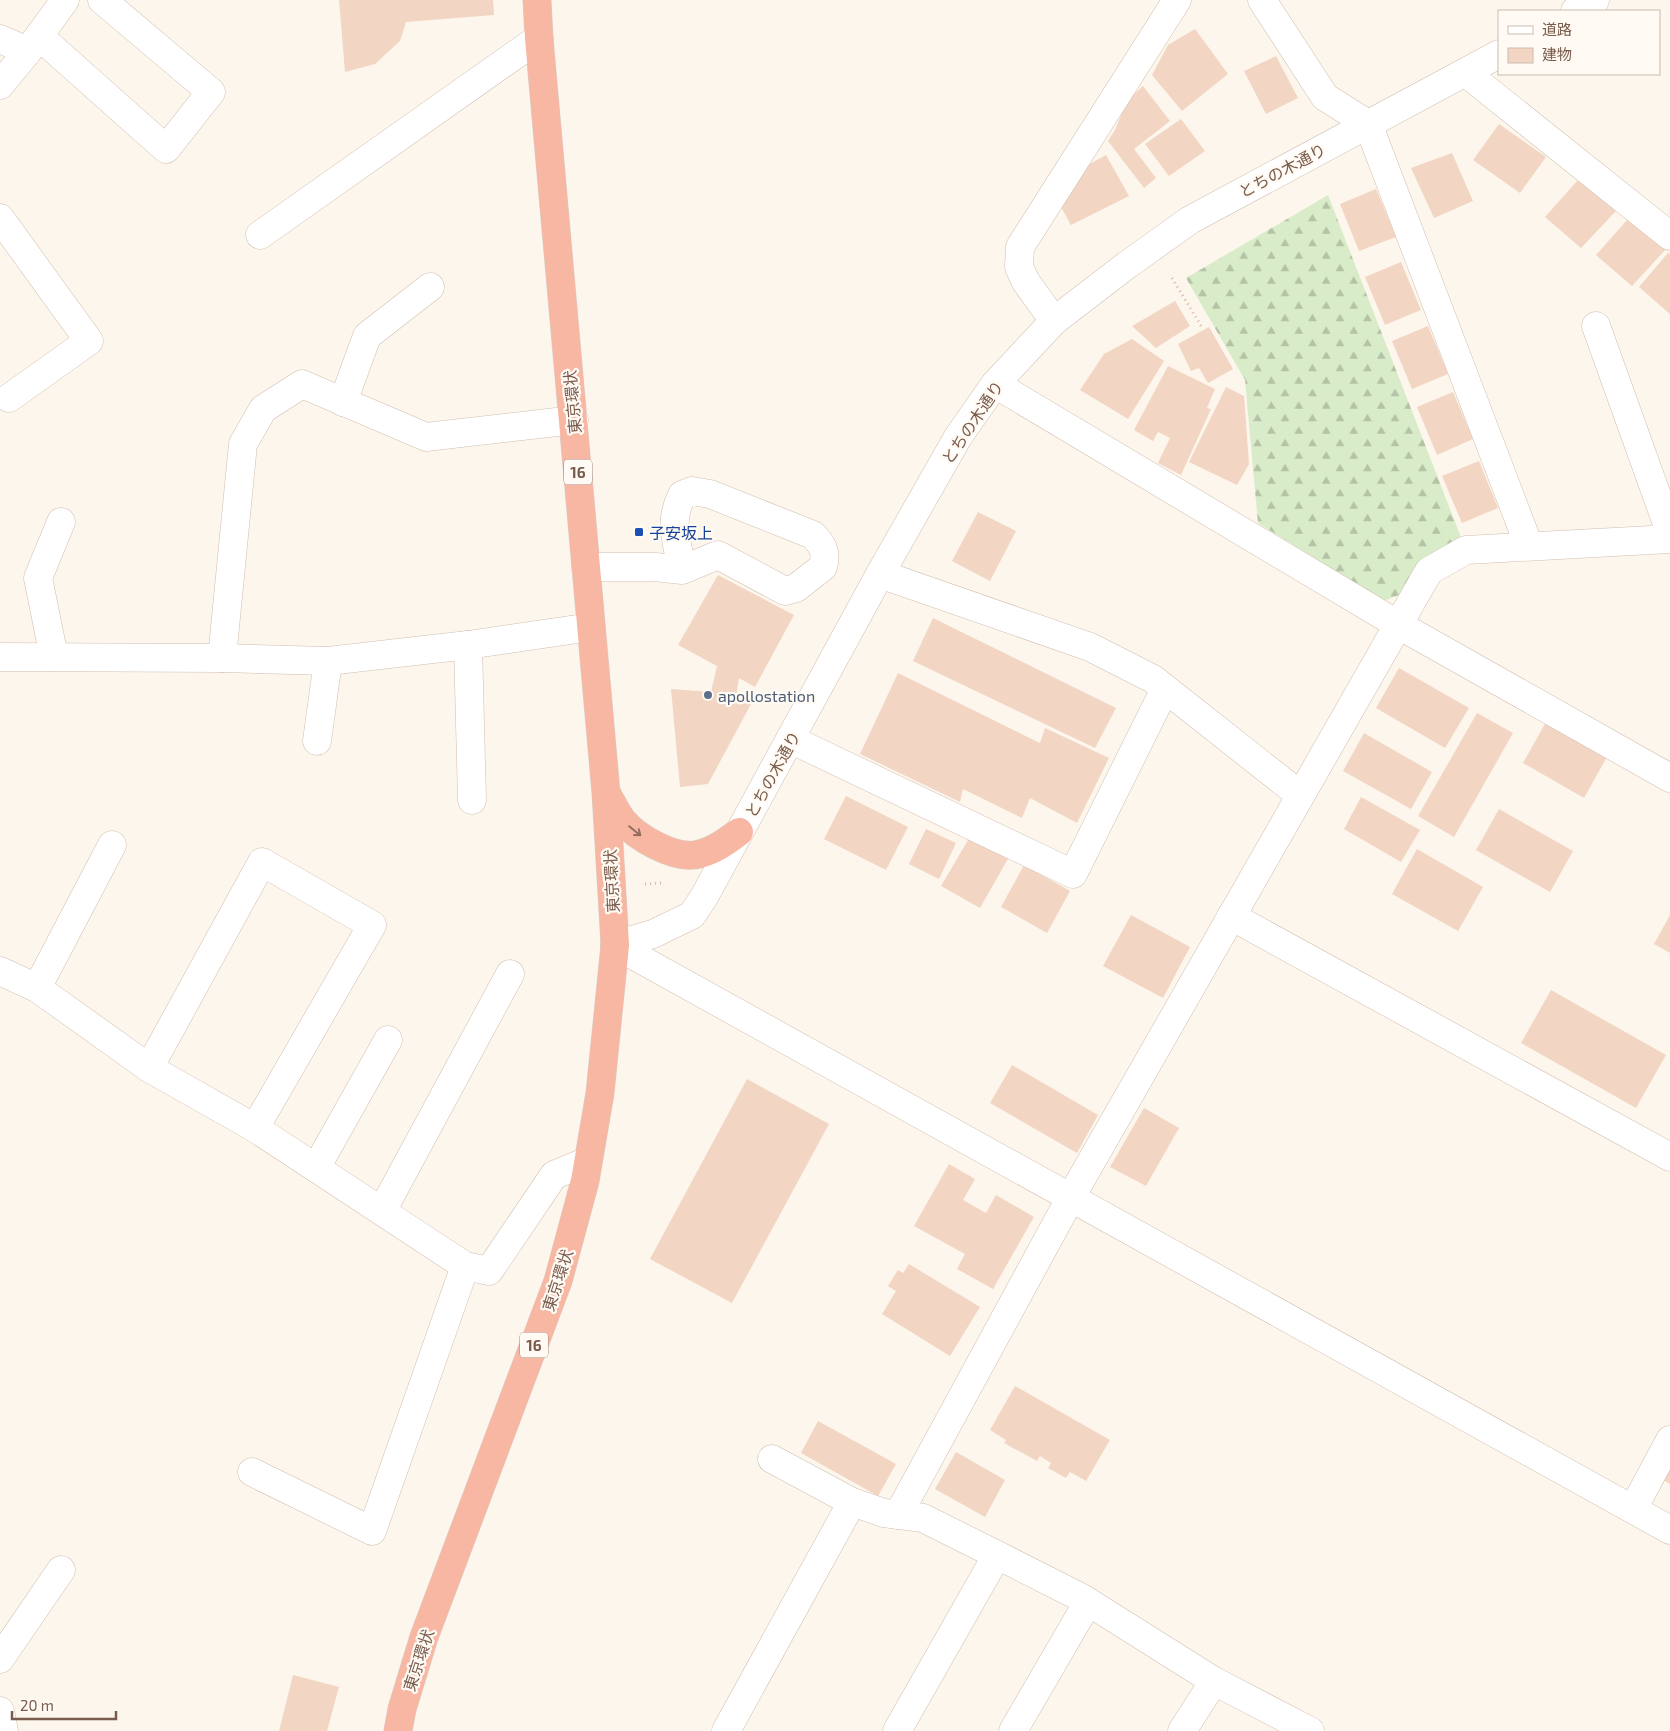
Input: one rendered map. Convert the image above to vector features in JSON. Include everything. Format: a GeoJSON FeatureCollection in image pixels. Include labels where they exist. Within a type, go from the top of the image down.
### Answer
{"type":"FeatureCollection","features":[{"type":"Feature","properties":{"kind":"highway","name":"東京環状"},"geometry":{"type":"LineString","coordinates":[[398,1731],[402,1710],[424,1637],[558,1281],[585,1181],[600,1093],[614,945],[606,793],[537,0]]}},
{"type":"Feature","properties":{"kind":"highway","name":"16"},"geometry":{"type":"LineString","coordinates":[[606,793],[623,821],[646,840],[674,854],[694,855],[719,846],[739,832]]}},
{"type":"Feature","properties":{"kind":"street"},"geometry":{"type":"LineString","coordinates":[[0,86],[34,44],[65,0]]}},
{"type":"Feature","properties":{"kind":"street"},"geometry":{"type":"LineString","coordinates":[[0,39],[34,44],[166,149],[211,92],[102,0]]}},
{"type":"Feature","properties":{"kind":"street"},"geometry":{"type":"LineString","coordinates":[[1054,321],[1026,282],[1019,266],[1020,247],[1178,0]]}},
{"type":"Feature","properties":{"kind":"street"},"geometry":{"type":"LineString","coordinates":[[1262,0],[1326,98],[1368,124],[1529,546]]}},
{"type":"Feature","properties":{"kind":"street"},"geometry":{"type":"LineString","coordinates":[[1577,10],[1595,0]]}},
{"type":"Feature","properties":{"kind":"street"},"geometry":{"type":"LineString","coordinates":[[260,235],[539,38]]}},
{"type":"Feature","properties":{"kind":"street","name":"とちの木通り"},"geometry":{"type":"LineString","coordinates":[[614,945],[653,934],[692,915],[704,898],[880,574],[958,438],[995,384],[1054,321],[1190,220],[1498,55]]}},
{"type":"Feature","properties":{"kind":"street"},"geometry":{"type":"LineString","coordinates":[[1466,73],[1670,236]]}},
{"type":"Feature","properties":{"kind":"street"},"geometry":{"type":"LineString","coordinates":[[0,218],[89,341],[9,398]]}},
{"type":"Feature","properties":{"kind":"street"},"geometry":{"type":"LineString","coordinates":[[343,402],[367,336],[430,287]]}},
{"type":"Feature","properties":{"kind":"street"},"geometry":{"type":"LineString","coordinates":[[1596,326],[1670,532]]}},
{"type":"Feature","properties":{"kind":"street"},"geometry":{"type":"LineString","coordinates":[[222,658],[243,444],[263,409],[302,384],[426,437],[574,420]]}},
{"type":"Feature","properties":{"kind":"street"},"geometry":{"type":"LineString","coordinates":[[995,384],[1397,624],[1670,778]]}},
{"type":"Feature","properties":{"kind":"street"},"geometry":{"type":"LineString","coordinates":[[586,567],[655,567],[682,570],[718,555],[785,591],[796,588],[824,567],[826,556],[821,543],[813,534],[710,494],[692,491],[682,495],[675,508],[674,524],[682,570]]}},
{"type":"Feature","properties":{"kind":"street"},"geometry":{"type":"LineString","coordinates":[[54,657],[38,578],[61,522]]}},
{"type":"Feature","properties":{"kind":"street"},"geometry":{"type":"LineString","coordinates":[[898,1515],[1071,1198],[1230,916],[1429,570],[1466,550],[1670,539]]}},
{"type":"Feature","properties":{"kind":"street"},"geometry":{"type":"LineString","coordinates":[[880,574],[1090,647],[1153,679],[1300,795]]}},
{"type":"Feature","properties":{"kind":"street"},"geometry":{"type":"LineString","coordinates":[[0,657],[222,658],[328,661],[468,645],[591,627]]}},
{"type":"Feature","properties":{"kind":"street"},"geometry":{"type":"LineString","coordinates":[[468,645],[472,800]]}},
{"type":"Feature","properties":{"kind":"street"},"geometry":{"type":"LineString","coordinates":[[317,741],[328,661]]}},
{"type":"Feature","properties":{"kind":"street"},"geometry":{"type":"LineString","coordinates":[[790,740],[1072,874],[1165,689]]}},
{"type":"Feature","properties":{"kind":"street"},"geometry":{"type":"LineString","coordinates":[[38,988],[112,846]]}},
{"type":"Feature","properties":{"kind":"street"},"geometry":{"type":"LineString","coordinates":[[149,1068],[262,862],[372,925],[255,1128]]}},
{"type":"Feature","properties":{"kind":"street"},"geometry":{"type":"LineString","coordinates":[[1230,916],[1670,1157]]}},
{"type":"Feature","properties":{"kind":"street"},"geometry":{"type":"LineString","coordinates":[[614,945],[1670,1530]]}},
{"type":"Feature","properties":{"kind":"street"},"geometry":{"type":"LineString","coordinates":[[0,971],[38,988],[149,1068],[255,1128],[465,1266],[489,1271],[554,1175],[588,1161]]}},
{"type":"Feature","properties":{"kind":"street"},"geometry":{"type":"LineString","coordinates":[[382,1211],[510,974]]}},
{"type":"Feature","properties":{"kind":"street"},"geometry":{"type":"LineString","coordinates":[[316,1168],[388,1040]]}},
{"type":"Feature","properties":{"kind":"street"},"geometry":{"type":"LineString","coordinates":[[252,1472],[372,1531],[465,1266]]}},
{"type":"Feature","properties":{"kind":"street"},"geometry":{"type":"LineString","coordinates":[[1633,1509],[1670,1440]]}},
{"type":"Feature","properties":{"kind":"street"},"geometry":{"type":"LineString","coordinates":[[772,1459],[852,1502],[884,1513],[923,1518],[997,1555],[1088,1602],[1214,1681],[1310,1731]]}},
{"type":"Feature","properties":{"kind":"street"},"geometry":{"type":"LineString","coordinates":[[726,1731],[852,1502]]}},
{"type":"Feature","properties":{"kind":"street"},"geometry":{"type":"LineString","coordinates":[[897,1731],[997,1555]]}},
{"type":"Feature","properties":{"kind":"street"},"geometry":{"type":"LineString","coordinates":[[0,1659],[61,1570]]}},
{"type":"Feature","properties":{"kind":"street"},"geometry":{"type":"LineString","coordinates":[[1013,1731],[1088,1602]]}},
{"type":"Feature","properties":{"kind":"street"},"geometry":{"type":"LineString","coordinates":[[1182,1731],[1214,1681]]}},
{"type":"Feature","properties":{"kind":"path"},"geometry":{"type":"LineString","coordinates":[[1172,278],[1203,329]]}},
{"type":"Feature","properties":{"kind":"path"},"geometry":{"type":"LineString","coordinates":[[645,884],[664,883]]}},
{"type":"Feature","properties":{"kind":"green space"},"geometry":{"type":"Polygon","coordinates":[[[1328,195],[1464,545],[1411,590],[1384,601],[1258,523],[1245,380],[1186,278],[1328,195]]]}},
{"type":"Feature","properties":{"kind":"building"},"geometry":{"type":"Polygon","coordinates":[[[339,0],[493,0],[494,15],[406,22],[400,41],[375,64],[345,72],[339,0]]]}},
{"type":"Feature","properties":{"kind":"building"},"geometry":{"type":"Polygon","coordinates":[[[1195,29],[1228,74],[1182,111],[1152,75],[1168,45],[1195,29]]]}},
{"type":"Feature","properties":{"kind":"building"},"geometry":{"type":"Polygon","coordinates":[[[1276,56],[1298,98],[1266,114],[1244,71],[1276,56]]]}},
{"type":"Feature","properties":{"kind":"building"},"geometry":{"type":"Polygon","coordinates":[[[1143,86],[1170,121],[1134,149],[1156,178],[1144,188],[1108,141],[1115,130],[1127,101],[1143,86]]]}},
{"type":"Feature","properties":{"kind":"building"},"geometry":{"type":"Polygon","coordinates":[[[1181,119],[1205,151],[1169,176],[1145,144],[1181,119]]]}},
{"type":"Feature","properties":{"kind":"building"},"geometry":{"type":"Polygon","coordinates":[[[1499,124],[1546,157],[1520,193],[1473,160],[1499,124]]]}},
{"type":"Feature","properties":{"kind":"building"},"geometry":{"type":"Polygon","coordinates":[[[1452,153],[1473,201],[1434,218],[1411,168],[1452,153]]]}},
{"type":"Feature","properties":{"kind":"building"},"geometry":{"type":"Polygon","coordinates":[[[1106,155],[1129,196],[1071,225],[1061,207],[1086,166],[1106,155]]]}},
{"type":"Feature","properties":{"kind":"building"},"geometry":{"type":"Polygon","coordinates":[[[1578,180],[1616,211],[1581,248],[1545,217],[1578,180]]]}},
{"type":"Feature","properties":{"kind":"building"},"geometry":{"type":"Polygon","coordinates":[[[1376,189],[1396,237],[1359,251],[1340,204],[1376,189]]]}},
{"type":"Feature","properties":{"kind":"building"},"geometry":{"type":"Polygon","coordinates":[[[1629,218],[1666,249],[1632,286],[1596,255],[1629,218]]]}},
{"type":"Feature","properties":{"kind":"building"},"geometry":{"type":"Polygon","coordinates":[[[1668,253],[1670,254],[1670,314],[1639,287],[1668,253]]]}},
{"type":"Feature","properties":{"kind":"building"},"geometry":{"type":"Polygon","coordinates":[[[1401,262],[1421,310],[1385,325],[1365,277],[1401,262]]]}},
{"type":"Feature","properties":{"kind":"building"},"geometry":{"type":"Polygon","coordinates":[[[1175,301],[1190,326],[1156,348],[1132,326],[1175,301]]]}},
{"type":"Feature","properties":{"kind":"building"},"geometry":{"type":"Polygon","coordinates":[[[1428,326],[1448,374],[1412,389],[1392,341],[1428,326]]]}},
{"type":"Feature","properties":{"kind":"building"},"geometry":{"type":"Polygon","coordinates":[[[1209,327],[1233,369],[1208,383],[1199,368],[1191,371],[1178,344],[1209,327]]]}},
{"type":"Feature","properties":{"kind":"building"},"geometry":{"type":"Polygon","coordinates":[[[1132,339],[1164,361],[1128,419],[1080,390],[1104,354],[1132,339]]]}},
{"type":"Feature","properties":{"kind":"building"},"geometry":{"type":"Polygon","coordinates":[[[1168,366],[1215,389],[1207,408],[1211,409],[1181,475],[1158,463],[1170,438],[1158,432],[1153,441],[1134,430],[1168,366]]]}},
{"type":"Feature","properties":{"kind":"building"},"geometry":{"type":"Polygon","coordinates":[[[1226,387],[1244,396],[1249,464],[1237,485],[1189,462],[1226,387]]]}},
{"type":"Feature","properties":{"kind":"building"},"geometry":{"type":"Polygon","coordinates":[[[1453,392],[1473,439],[1437,455],[1417,407],[1453,392]]]}},
{"type":"Feature","properties":{"kind":"building"},"geometry":{"type":"Polygon","coordinates":[[[1479,461],[1498,508],[1462,523],[1442,476],[1479,461]]]}},
{"type":"Feature","properties":{"kind":"building"},"geometry":{"type":"Polygon","coordinates":[[[978,512],[1016,531],[990,581],[952,561],[978,512]]]}},
{"type":"Feature","properties":{"kind":"building"},"geometry":{"type":"Polygon","coordinates":[[[718,575],[794,615],[755,687],[739,678],[735,702],[751,704],[708,784],[680,787],[671,689],[711,692],[717,666],[678,645],[718,575]]]}},
{"type":"Feature","properties":{"kind":"building"},"geometry":{"type":"Polygon","coordinates":[[[933,618],[1116,708],[1095,748],[913,661],[933,618]]]}},
{"type":"Feature","properties":{"kind":"building"},"geometry":{"type":"Polygon","coordinates":[[[1399,668],[1469,708],[1445,748],[1376,708],[1399,668]]]}},
{"type":"Feature","properties":{"kind":"building"},"geometry":{"type":"Polygon","coordinates":[[[898,673],[1040,743],[1045,728],[1109,758],[1077,823],[1030,798],[1022,818],[963,789],[960,802],[860,754],[898,673]]]}},
{"type":"Feature","properties":{"kind":"building"},"geometry":{"type":"Polygon","coordinates":[[[1477,713],[1513,733],[1454,837],[1418,816],[1477,713]]]}},
{"type":"Feature","properties":{"kind":"building"},"geometry":{"type":"Polygon","coordinates":[[[1546,722],[1607,757],[1584,798],[1523,763],[1546,722]]]}},
{"type":"Feature","properties":{"kind":"building"},"geometry":{"type":"Polygon","coordinates":[[[1364,733],[1432,772],[1411,809],[1343,771],[1364,733]]]}},
{"type":"Feature","properties":{"kind":"building"},"geometry":{"type":"Polygon","coordinates":[[[846,796],[908,827],[886,870],[824,839],[846,796]]]}},
{"type":"Feature","properties":{"kind":"building"},"geometry":{"type":"Polygon","coordinates":[[[1361,797],[1420,830],[1401,862],[1344,829],[1361,797]]]}},
{"type":"Feature","properties":{"kind":"building"},"geometry":{"type":"Polygon","coordinates":[[[1499,809],[1573,851],[1550,892],[1476,850],[1499,809]]]}},
{"type":"Feature","properties":{"kind":"building"},"geometry":{"type":"Polygon","coordinates":[[[926,829],[956,843],[939,879],[909,864],[926,829]]]}},
{"type":"Feature","properties":{"kind":"building"},"geometry":{"type":"Polygon","coordinates":[[[971,835],[1009,857],[980,908],[941,886],[971,835]]]}},
{"type":"Feature","properties":{"kind":"building"},"geometry":{"type":"Polygon","coordinates":[[[1417,849],[1483,887],[1458,931],[1392,894],[1417,849]]]}},
{"type":"Feature","properties":{"kind":"building"},"geometry":{"type":"Polygon","coordinates":[[[1024,865],[1070,891],[1047,933],[1001,907],[1024,865]]]}},
{"type":"Feature","properties":{"kind":"building"},"geometry":{"type":"Polygon","coordinates":[[[1131,915],[1190,947],[1163,998],[1103,966],[1131,915]]]}},
{"type":"Feature","properties":{"kind":"building"},"geometry":{"type":"Polygon","coordinates":[[[1670,915],[1670,953],[1654,944],[1670,915]]]}},
{"type":"Feature","properties":{"kind":"building"},"geometry":{"type":"Polygon","coordinates":[[[1551,990],[1666,1055],[1636,1108],[1521,1043],[1551,990]]]}},
{"type":"Feature","properties":{"kind":"building"},"geometry":{"type":"Polygon","coordinates":[[[1012,1065],[1098,1115],[1077,1153],[990,1103],[1012,1065]]]}},
{"type":"Feature","properties":{"kind":"building"},"geometry":{"type":"Polygon","coordinates":[[[747,1079],[829,1124],[732,1303],[650,1259],[747,1079]]]}},
{"type":"Feature","properties":{"kind":"building"},"geometry":{"type":"Polygon","coordinates":[[[1144,1108],[1179,1128],[1146,1186],[1110,1167],[1144,1108]]]}},
{"type":"Feature","properties":{"kind":"building"},"geometry":{"type":"Polygon","coordinates":[[[949,1164],[975,1179],[963,1200],[986,1213],[996,1195],[1034,1217],[993,1289],[957,1269],[965,1254],[914,1226],[949,1164]]]}},
{"type":"Feature","properties":{"kind":"building"},"geometry":{"type":"Polygon","coordinates":[[[909,1264],[980,1307],[950,1356],[882,1314],[896,1291],[888,1286],[898,1270],[903,1273],[909,1264]]]}},
{"type":"Feature","properties":{"kind":"building"},"geometry":{"type":"Polygon","coordinates":[[[1015,1386],[1110,1440],[1086,1481],[1070,1472],[1066,1478],[1048,1468],[1051,1463],[1040,1456],[1037,1461],[1004,1443],[1006,1440],[990,1430],[1015,1386]]]}},
{"type":"Feature","properties":{"kind":"building"},"geometry":{"type":"Polygon","coordinates":[[[818,1421],[896,1464],[878,1496],[801,1453],[818,1421]]]}},
{"type":"Feature","properties":{"kind":"building"},"geometry":{"type":"Polygon","coordinates":[[[1670,1449],[1670,1484],[1655,1475],[1670,1449]]]}},
{"type":"Feature","properties":{"kind":"building"},"geometry":{"type":"Polygon","coordinates":[[[956,1452],[1005,1480],[985,1517],[935,1489],[956,1452]]]}},
{"type":"Feature","properties":{"kind":"building"},"geometry":{"type":"Polygon","coordinates":[[[293,1675],[339,1687],[327,1731],[279,1731],[293,1675]]]}},
{"type":"Feature","properties":{"kind":"place","name":"子安坂上"},"geometry":{"type":"Point","coordinates":[639,532]}},
{"type":"Feature","properties":{"kind":"place","name":"apollostation"},"geometry":{"type":"Point","coordinates":[708,695]}}]}
